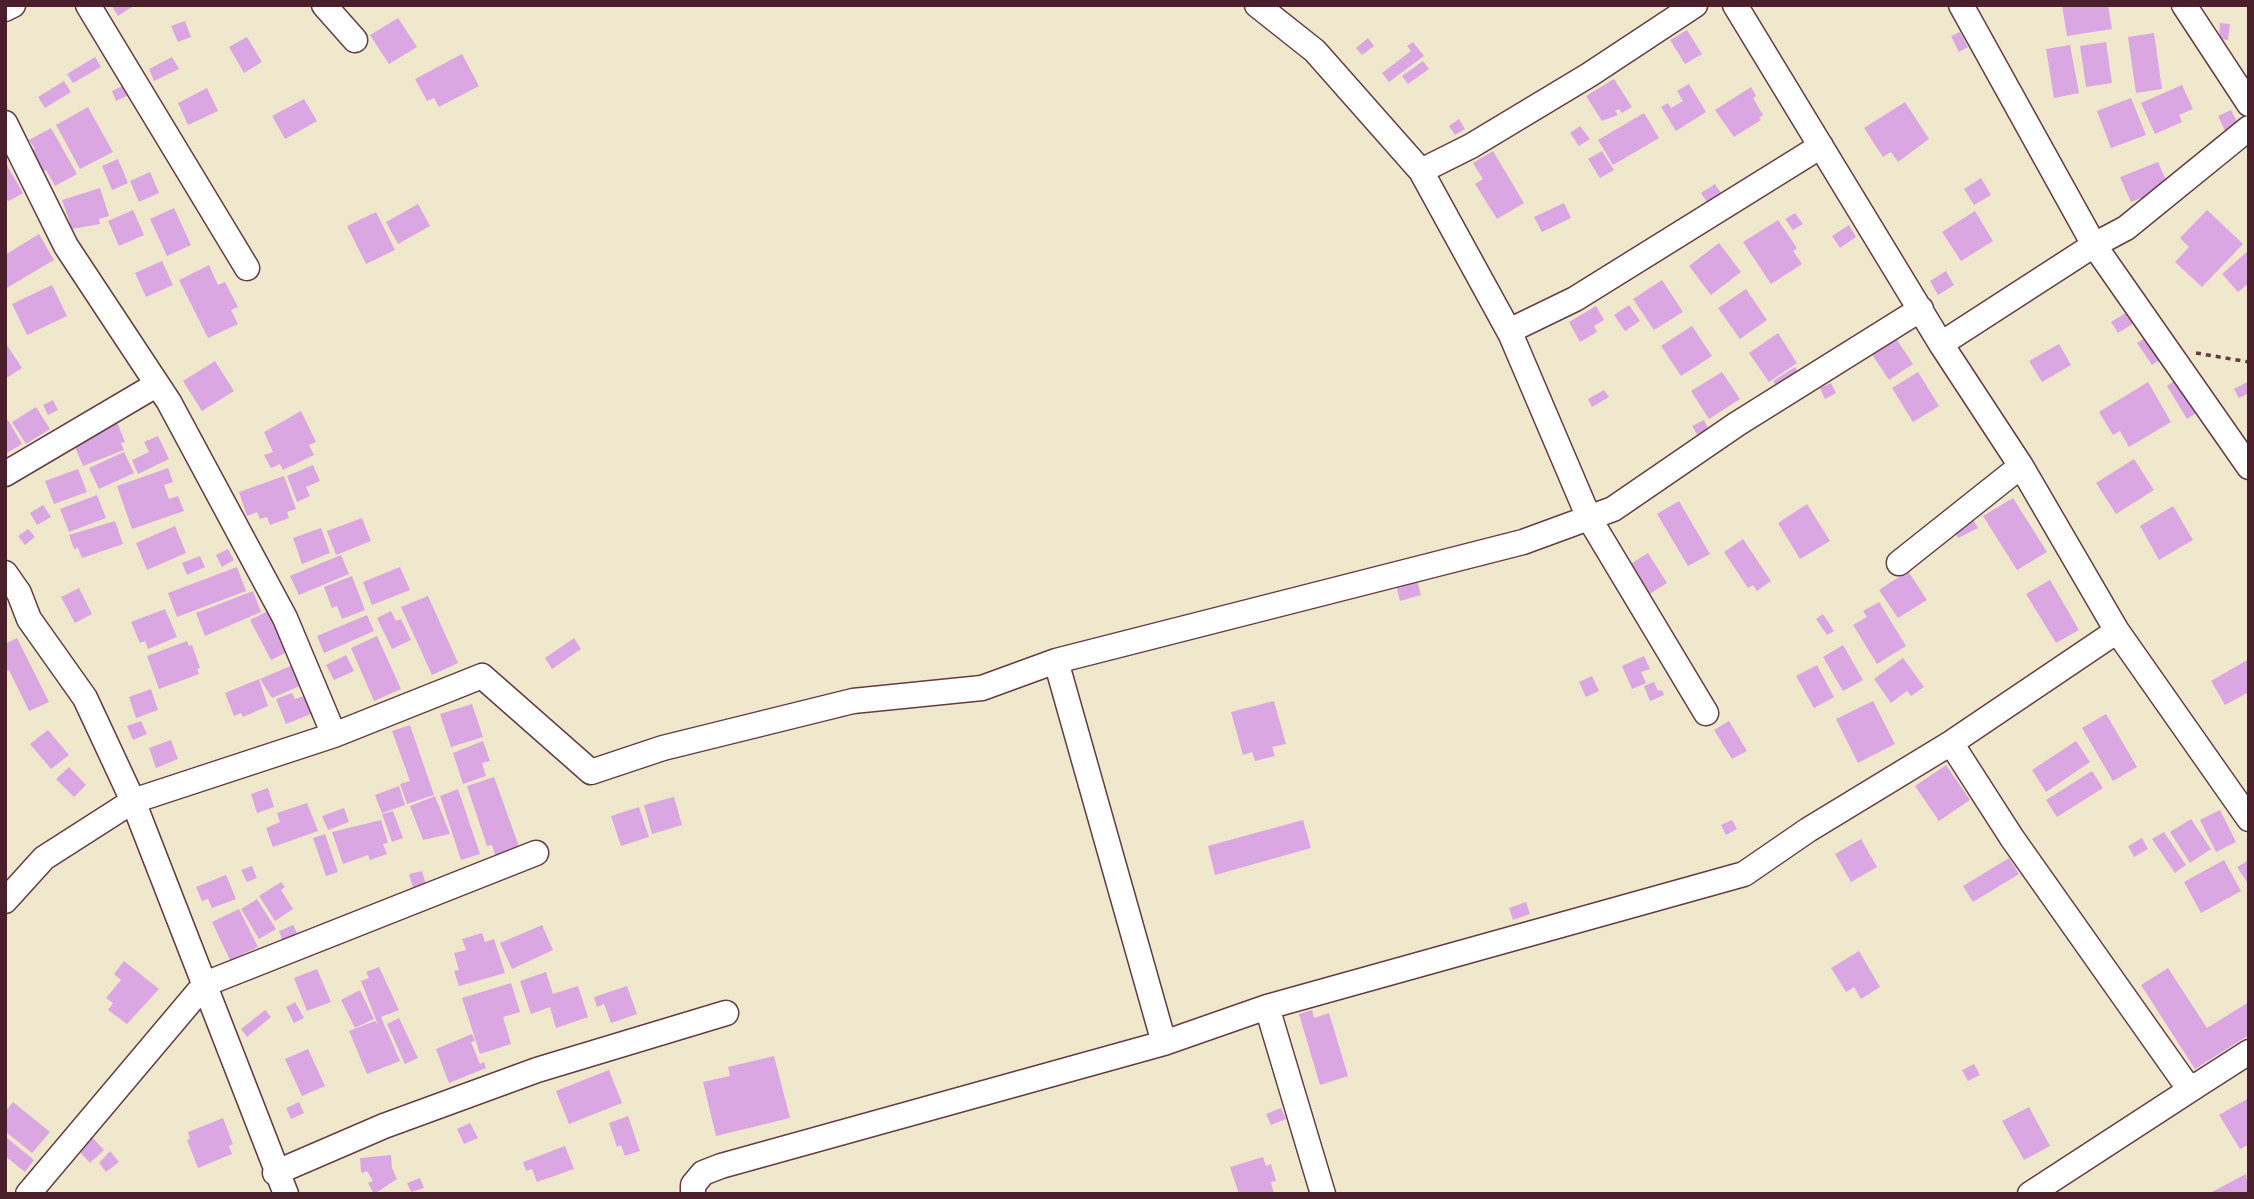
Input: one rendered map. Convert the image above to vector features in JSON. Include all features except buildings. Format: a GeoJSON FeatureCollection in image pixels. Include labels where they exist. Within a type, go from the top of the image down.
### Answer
{"type":"FeatureCollection","features":[{"type":"Feature","properties":{"kind":"street"},"geometry":{"type":"LineString","coordinates":[[5,9],[13,5]]}},
{"type":"Feature","properties":{"kind":"street"},"geometry":{"type":"LineString","coordinates":[[88,5],[247,268]]}},
{"type":"Feature","properties":{"kind":"street"},"geometry":{"type":"LineString","coordinates":[[324,5],[355,40]]}},
{"type":"Feature","properties":{"kind":"street"},"geometry":{"type":"LineString","coordinates":[[1257,5],[1315,51],[1421,170],[1508,331],[1589,518],[1706,713]]}},
{"type":"Feature","properties":{"kind":"street"},"geometry":{"type":"LineString","coordinates":[[1421,170],[1471,146],[1577,82],[1695,5]]}},
{"type":"Feature","properties":{"kind":"street"},"geometry":{"type":"LineString","coordinates":[[1735,5],[1941,344],[2021,466],[2117,631],[2249,819]]}},
{"type":"Feature","properties":{"kind":"street"},"geometry":{"type":"LineString","coordinates":[[1961,5],[2095,245],[2249,467]]}},
{"type":"Feature","properties":{"kind":"street"},"geometry":{"type":"LineString","coordinates":[[2184,5],[2249,104]]}},
{"type":"Feature","properties":{"kind":"street"},"geometry":{"type":"LineString","coordinates":[[5,123],[66,246],[169,402],[285,618],[334,735]]}},
{"type":"Feature","properties":{"kind":"street"},"geometry":{"type":"LineString","coordinates":[[1941,344],[2126,228],[2249,128]]}},
{"type":"Feature","properties":{"kind":"street"},"geometry":{"type":"LineString","coordinates":[[1508,331],[1575,299],[1821,146]]}},
{"type":"Feature","properties":{"kind":"street"},"geometry":{"type":"LineString","coordinates":[[5,901],[44,858],[133,801],[334,735],[482,676],[591,772],[663,748],[853,701],[982,688],[1056,661],[1523,542],[1613,509],[1737,424],[1921,309]]}},
{"type":"Feature","properties":{"kind":"street"},"geometry":{"type":"LineString","coordinates":[[5,474],[156,385]]}},
{"type":"Feature","properties":{"kind":"street"},"geometry":{"type":"LineString","coordinates":[[1899,563],[2021,466]]}},
{"type":"Feature","properties":{"kind":"street"},"geometry":{"type":"LineString","coordinates":[[10,592],[85,698],[133,801],[281,1184],[384,1126],[537,1070],[726,1013]]}},
{"type":"Feature","properties":{"kind":"street"},"geometry":{"type":"LineString","coordinates":[[693,1194],[693,1185],[703,1173],[721,1166],[1164,1043],[1267,1007],[1744,874],[1808,830],[1951,743],[2117,631]]}},
{"type":"Feature","properties":{"kind":"street"},"geometry":{"type":"LineString","coordinates":[[1056,661],[1164,1043]]}},
{"type":"Feature","properties":{"kind":"street"},"geometry":{"type":"LineString","coordinates":[[1951,743],[2012,838],[2185,1083],[2196,1086]]}},
{"type":"Feature","properties":{"kind":"street"},"geometry":{"type":"LineString","coordinates":[[28,1194],[205,984],[536,853]]}},
{"type":"Feature","properties":{"kind":"street"},"geometry":{"type":"LineString","coordinates":[[1267,1007],[1323,1194]]}},
{"type":"Feature","properties":{"kind":"street"},"geometry":{"type":"LineString","coordinates":[[2030,1194],[2249,1052]]}},
{"type":"Feature","properties":{"kind":"path"},"geometry":{"type":"LineString","coordinates":[[2165,347],[2249,362]]}}]}
